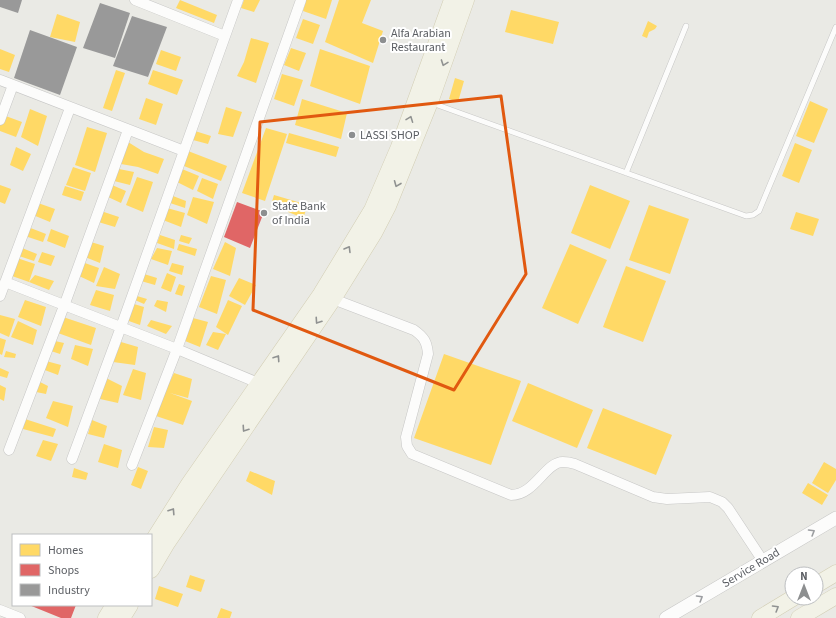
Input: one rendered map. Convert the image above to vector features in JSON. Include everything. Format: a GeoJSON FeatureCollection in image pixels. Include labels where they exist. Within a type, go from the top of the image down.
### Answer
{"type":"FeatureCollection","features":[{"type":"Feature","properties":{"kind":"main road"},"geometry":{"type":"LineString","coordinates":[[152,542],[189,484],[333,300],[366,247],[388,206],[424,100],[452,0]]}},
{"type":"Feature","properties":{"kind":"main road"},"geometry":{"type":"LineString","coordinates":[[152,568],[266,386],[372,210],[399,147],[424,100],[466,0]]}},
{"type":"Feature","properties":{"kind":"main road"},"geometry":{"type":"LineString","coordinates":[[824,580],[836,573]]}},
{"type":"Feature","properties":{"kind":"main road"},"geometry":{"type":"LineString","coordinates":[[800,618],[836,596]]}},
{"type":"Feature","properties":{"kind":"main road"},"geometry":{"type":"LineString","coordinates":[[760,618],[784,603]]}},
{"type":"Feature","properties":{"kind":"main road"},"geometry":{"type":"LineString","coordinates":[[106,618],[113,606]]}},
{"type":"Feature","properties":{"kind":"main road"},"geometry":{"type":"LineString","coordinates":[[122,618],[129,606]]}},
{"type":"Feature","properties":{"kind":"street"},"geometry":{"type":"LineString","coordinates":[[135,0],[225,36]]}},
{"type":"Feature","properties":{"kind":"street"},"geometry":{"type":"LineString","coordinates":[[72,459],[121,328],[238,0]]}},
{"type":"Feature","properties":{"kind":"street"},"geometry":{"type":"LineString","coordinates":[[132,465],[177,349],[301,0]]}},
{"type":"Feature","properties":{"kind":"street"},"geometry":{"type":"LineString","coordinates":[[0,80],[184,151]]}},
{"type":"Feature","properties":{"kind":"street"},"geometry":{"type":"LineString","coordinates":[[0,120],[13,86]]}},
{"type":"Feature","properties":{"kind":"street"},"geometry":{"type":"LineString","coordinates":[[0,296],[70,108]]}},
{"type":"Feature","properties":{"kind":"street"},"geometry":{"type":"LineString","coordinates":[[9,450],[64,306],[128,130]]}},
{"type":"Feature","properties":{"kind":"street"},"geometry":{"type":"LineString","coordinates":[[5,282],[177,349],[266,386]]}},
{"type":"Feature","properties":{"kind":"street"},"geometry":{"type":"LineString","coordinates":[[333,300],[414,330],[423,337],[428,345],[428,354],[406,437],[407,446],[412,454],[511,495],[518,495],[528,490],[553,466],[562,462],[575,464],[653,497],[667,499],[710,497],[722,502],[728,508],[763,561]]}},
{"type":"Feature","properties":{"kind":"street","name":"Service Road"},"geometry":{"type":"LineString","coordinates":[[666,618],[836,518]]}},
{"type":"Feature","properties":{"kind":"street"},"geometry":{"type":"LineString","coordinates":[[0,610],[20,618]]}},
{"type":"Feature","properties":{"kind":"lane"},"geometry":{"type":"LineString","coordinates":[[626,173],[686,26]]}},
{"type":"Feature","properties":{"kind":"lane"},"geometry":{"type":"LineString","coordinates":[[424,100],[746,216],[754,215],[759,211],[836,27]]}},
{"type":"Feature","properties":{"kind":"highlighted area"},"geometry":{"type":"Polygon","coordinates":[[[501,96],[526,274],[454,390],[253,310],[260,122],[501,96]]]}},
{"type":"Feature","properties":{"kind":"building: Homes"},"geometry":{"type":"Polygon","coordinates":[[[180,0],[217,15],[214,23],[176,8],[180,0]]]}},
{"type":"Feature","properties":{"kind":"building: Homes"},"geometry":{"type":"Polygon","coordinates":[[[244,0],[260,0],[254,12],[241,8],[244,0]]]}},
{"type":"Feature","properties":{"kind":"building: Homes"},"geometry":{"type":"Polygon","coordinates":[[[306,0],[332,0],[326,19],[303,11],[306,0]]]}},
{"type":"Feature","properties":{"kind":"building: Homes"},"geometry":{"type":"Polygon","coordinates":[[[339,0],[371,0],[362,23],[383,31],[373,63],[325,42],[339,0]]]}},
{"type":"Feature","properties":{"kind":"building: Homes"},"geometry":{"type":"Polygon","coordinates":[[[511,10],[559,22],[553,44],[505,32],[511,10]]]}},
{"type":"Feature","properties":{"kind":"building: Homes"},"geometry":{"type":"Polygon","coordinates":[[[57,14],[80,22],[75,42],[50,37],[57,14]]]}},
{"type":"Feature","properties":{"kind":"building: Homes"},"geometry":{"type":"Polygon","coordinates":[[[303,19],[320,25],[313,44],[296,38],[303,19]]]}},
{"type":"Feature","properties":{"kind":"building: Homes"},"geometry":{"type":"Polygon","coordinates":[[[648,21],[657,26],[649,32],[647,38],[642,36],[648,21]]]}},
{"type":"Feature","properties":{"kind":"building: Homes"},"geometry":{"type":"Polygon","coordinates":[[[251,38],[269,43],[256,83],[237,76],[244,62],[251,38]]]}},
{"type":"Feature","properties":{"kind":"building: Homes"},"geometry":{"type":"Polygon","coordinates":[[[291,48],[306,53],[299,71],[284,65],[291,48]]]}},
{"type":"Feature","properties":{"kind":"building: Homes"},"geometry":{"type":"Polygon","coordinates":[[[0,49],[15,55],[9,72],[0,69],[0,49]]]}},
{"type":"Feature","properties":{"kind":"building: Homes"},"geometry":{"type":"Polygon","coordinates":[[[320,49],[370,66],[360,104],[310,86],[320,49]]]}},
{"type":"Feature","properties":{"kind":"building: Homes"},"geometry":{"type":"Polygon","coordinates":[[[161,50],[181,57],[176,71],[156,64],[161,50]]]}},
{"type":"Feature","properties":{"kind":"building: Homes"},"geometry":{"type":"Polygon","coordinates":[[[116,70],[125,73],[112,111],[103,108],[116,70]]]}},
{"type":"Feature","properties":{"kind":"building: Homes"},"geometry":{"type":"Polygon","coordinates":[[[153,70],[183,80],[177,95],[148,84],[153,70]]]}},
{"type":"Feature","properties":{"kind":"building: Homes"},"geometry":{"type":"Polygon","coordinates":[[[282,74],[303,80],[294,106],[274,99],[282,74]]]}},
{"type":"Feature","properties":{"kind":"building: Homes"},"geometry":{"type":"Polygon","coordinates":[[[455,78],[464,81],[458,102],[449,99],[455,78]]]}},
{"type":"Feature","properties":{"kind":"building: Homes"},"geometry":{"type":"Polygon","coordinates":[[[146,98],[163,104],[156,125],[139,119],[146,98]]]}},
{"type":"Feature","properties":{"kind":"building: Homes"},"geometry":{"type":"Polygon","coordinates":[[[302,99],[347,113],[341,139],[295,125],[302,99]]]}},
{"type":"Feature","properties":{"kind":"building: Homes"},"geometry":{"type":"Polygon","coordinates":[[[810,101],[828,109],[814,143],[796,136],[810,101]]]}},
{"type":"Feature","properties":{"kind":"building: Homes"},"geometry":{"type":"Polygon","coordinates":[[[226,107],[242,112],[233,137],[218,134],[226,107]]]}},
{"type":"Feature","properties":{"kind":"building: Homes"},"geometry":{"type":"Polygon","coordinates":[[[30,109],[47,116],[38,146],[21,137],[30,109]]]}},
{"type":"Feature","properties":{"kind":"building: Homes"},"geometry":{"type":"Polygon","coordinates":[[[3,115],[22,122],[16,137],[0,131],[0,124],[3,115]]]}},
{"type":"Feature","properties":{"kind":"building: Homes"},"geometry":{"type":"Polygon","coordinates":[[[87,127],[107,133],[95,172],[75,165],[87,127]]]}},
{"type":"Feature","properties":{"kind":"building: Homes"},"geometry":{"type":"Polygon","coordinates":[[[266,128],[287,134],[265,201],[242,193],[266,128]]]}},
{"type":"Feature","properties":{"kind":"building: Homes"},"geometry":{"type":"Polygon","coordinates":[[[195,131],[211,136],[208,144],[193,140],[195,131]]]}},
{"type":"Feature","properties":{"kind":"building: Homes"},"geometry":{"type":"Polygon","coordinates":[[[289,133],[339,147],[336,157],[286,143],[289,133]]]}},
{"type":"Feature","properties":{"kind":"building: Homes"},"geometry":{"type":"Polygon","coordinates":[[[128,142],[144,152],[164,159],[158,174],[138,167],[121,164],[128,142]]]}},
{"type":"Feature","properties":{"kind":"building: Homes"},"geometry":{"type":"Polygon","coordinates":[[[795,143],[812,150],[799,183],[782,176],[795,143]]]}},
{"type":"Feature","properties":{"kind":"building: Homes"},"geometry":{"type":"Polygon","coordinates":[[[16,147],[31,154],[23,171],[10,165],[16,147]]]}},
{"type":"Feature","properties":{"kind":"building: Homes"},"geometry":{"type":"Polygon","coordinates":[[[188,151],[227,166],[221,181],[184,166],[188,151]]]}},
{"type":"Feature","properties":{"kind":"building: Homes"},"geometry":{"type":"Polygon","coordinates":[[[73,167],[91,173],[85,191],[66,185],[73,167]]]}},
{"type":"Feature","properties":{"kind":"building: Homes"},"geometry":{"type":"Polygon","coordinates":[[[114,168],[134,172],[130,185],[114,181],[114,168]]]}},
{"type":"Feature","properties":{"kind":"building: Homes"},"geometry":{"type":"Polygon","coordinates":[[[182,169],[199,176],[193,190],[177,182],[182,169]]]}},
{"type":"Feature","properties":{"kind":"building: Homes"},"geometry":{"type":"Polygon","coordinates":[[[137,177],[153,182],[143,212],[126,205],[137,177]]]}},
{"type":"Feature","properties":{"kind":"building: Homes"},"geometry":{"type":"Polygon","coordinates":[[[202,178],[218,184],[213,199],[197,191],[202,178]]]}},
{"type":"Feature","properties":{"kind":"building: Homes"},"geometry":{"type":"Polygon","coordinates":[[[0,185],[11,189],[5,204],[0,202],[0,185]]]}},
{"type":"Feature","properties":{"kind":"building: Homes"},"geometry":{"type":"Polygon","coordinates":[[[112,185],[126,191],[121,203],[108,197],[112,185]]]}},
{"type":"Feature","properties":{"kind":"building: Homes"},"geometry":{"type":"Polygon","coordinates":[[[590,185],[630,201],[610,249],[571,233],[590,185]]]}},
{"type":"Feature","properties":{"kind":"building: Homes"},"geometry":{"type":"Polygon","coordinates":[[[65,186],[84,192],[81,201],[62,195],[65,186]]]}},
{"type":"Feature","properties":{"kind":"building: Homes"},"geometry":{"type":"Polygon","coordinates":[[[274,195],[308,205],[303,218],[271,205],[274,195]]]}},
{"type":"Feature","properties":{"kind":"building: Homes"},"geometry":{"type":"Polygon","coordinates":[[[173,196],[186,201],[185,208],[170,203],[173,196]]]}},
{"type":"Feature","properties":{"kind":"building: Homes"},"geometry":{"type":"Polygon","coordinates":[[[193,197],[214,202],[207,224],[187,215],[193,197]]]}},
{"type":"Feature","properties":{"kind":"building: Homes"},"geometry":{"type":"Polygon","coordinates":[[[38,203],[55,209],[50,222],[33,215],[38,203]]]}},
{"type":"Feature","properties":{"kind":"building: Homes"},"geometry":{"type":"Polygon","coordinates":[[[649,205],[689,219],[670,274],[629,260],[649,205]]]}},
{"type":"Feature","properties":{"kind":"building: Homes"},"geometry":{"type":"Polygon","coordinates":[[[167,208],[185,213],[181,227],[163,220],[167,208]]]}},
{"type":"Feature","properties":{"kind":"building: Homes"},"geometry":{"type":"Polygon","coordinates":[[[101,211],[119,217],[115,227],[95,221],[101,211]]]}},
{"type":"Feature","properties":{"kind":"building: Homes"},"geometry":{"type":"Polygon","coordinates":[[[796,212],[819,219],[813,236],[790,229],[796,212]]]}},
{"type":"Feature","properties":{"kind":"building: Homes"},"geometry":{"type":"Polygon","coordinates":[[[28,227],[46,234],[43,242],[25,236],[28,227]]]}},
{"type":"Feature","properties":{"kind":"building: Homes"},"geometry":{"type":"Polygon","coordinates":[[[51,229],[69,236],[65,248],[47,241],[51,229]]]}},
{"type":"Feature","properties":{"kind":"building: Homes"},"geometry":{"type":"Polygon","coordinates":[[[160,235],[175,240],[174,249],[157,243],[160,235]]]}},
{"type":"Feature","properties":{"kind":"building: Homes"},"geometry":{"type":"Polygon","coordinates":[[[181,235],[192,238],[189,244],[179,241],[181,235]]]}},
{"type":"Feature","properties":{"kind":"building: Homes"},"geometry":{"type":"Polygon","coordinates":[[[91,242],[104,246],[100,263],[85,257],[91,242]]]}},
{"type":"Feature","properties":{"kind":"building: Homes"},"geometry":{"type":"Polygon","coordinates":[[[225,242],[236,248],[230,276],[213,269],[225,242]]]}},
{"type":"Feature","properties":{"kind":"building: Homes"},"geometry":{"type":"Polygon","coordinates":[[[179,244],[197,249],[195,256],[177,250],[179,244]]]}},
{"type":"Feature","properties":{"kind":"building: Homes"},"geometry":{"type":"Polygon","coordinates":[[[570,244],[607,260],[578,324],[542,308],[570,244]]]}},
{"type":"Feature","properties":{"kind":"building: Homes"},"geometry":{"type":"Polygon","coordinates":[[[22,248],[37,254],[34,261],[19,256],[22,248]]]}},
{"type":"Feature","properties":{"kind":"building: Homes"},"geometry":{"type":"Polygon","coordinates":[[[157,248],[172,251],[168,265],[151,259],[157,248]]]}},
{"type":"Feature","properties":{"kind":"building: Homes"},"geometry":{"type":"Polygon","coordinates":[[[42,252],[55,256],[51,266],[38,262],[42,252]]]}},
{"type":"Feature","properties":{"kind":"building: Homes"},"geometry":{"type":"Polygon","coordinates":[[[17,258],[35,264],[29,282],[12,276],[17,258]]]}},
{"type":"Feature","properties":{"kind":"building: Homes"},"geometry":{"type":"Polygon","coordinates":[[[82,262],[99,268],[94,283],[79,276],[82,262]]]}},
{"type":"Feature","properties":{"kind":"building: Homes"},"geometry":{"type":"Polygon","coordinates":[[[172,263],[184,266],[182,275],[169,271],[172,263]]]}},
{"type":"Feature","properties":{"kind":"building: Homes"},"geometry":{"type":"Polygon","coordinates":[[[626,266],[666,281],[643,342],[603,327],[626,266]]]}},
{"type":"Feature","properties":{"kind":"building: Homes"},"geometry":{"type":"Polygon","coordinates":[[[104,267],[120,274],[115,289],[96,286],[104,267]]]}},
{"type":"Feature","properties":{"kind":"building: Homes"},"geometry":{"type":"Polygon","coordinates":[[[167,273],[176,277],[171,292],[161,288],[167,273]]]}},
{"type":"Feature","properties":{"kind":"building: Homes"},"geometry":{"type":"Polygon","coordinates":[[[144,274],[157,278],[155,285],[141,281],[144,274]]]}},
{"type":"Feature","properties":{"kind":"building: Homes"},"geometry":{"type":"Polygon","coordinates":[[[35,275],[54,281],[49,290],[29,282],[35,275]]]}},
{"type":"Feature","properties":{"kind":"building: Homes"},"geometry":{"type":"Polygon","coordinates":[[[211,276],[226,280],[217,314],[199,307],[211,276]]]}},
{"type":"Feature","properties":{"kind":"building: Homes"},"geometry":{"type":"Polygon","coordinates":[[[239,278],[256,285],[245,305],[229,296],[239,278]]]}},
{"type":"Feature","properties":{"kind":"building: Homes"},"geometry":{"type":"Polygon","coordinates":[[[179,284],[185,286],[182,296],[175,294],[179,284]]]}},
{"type":"Feature","properties":{"kind":"building: Homes"},"geometry":{"type":"Polygon","coordinates":[[[96,290],[114,295],[110,311],[90,305],[96,290]]]}},
{"type":"Feature","properties":{"kind":"building: Homes"},"geometry":{"type":"Polygon","coordinates":[[[137,296],[147,299],[144,304],[135,300],[137,296]]]}},
{"type":"Feature","properties":{"kind":"building: Homes"},"geometry":{"type":"Polygon","coordinates":[[[25,300],[46,307],[41,326],[18,317],[25,300]]]}},
{"type":"Feature","properties":{"kind":"building: Homes"},"geometry":{"type":"Polygon","coordinates":[[[157,300],[168,302],[166,312],[154,306],[157,300]]]}},
{"type":"Feature","properties":{"kind":"building: Homes"},"geometry":{"type":"Polygon","coordinates":[[[228,300],[242,306],[228,335],[216,327],[228,300]]]}},
{"type":"Feature","properties":{"kind":"building: Homes"},"geometry":{"type":"Polygon","coordinates":[[[134,304],[144,307],[140,325],[126,320],[134,304]]]}},
{"type":"Feature","properties":{"kind":"building: Homes"},"geometry":{"type":"Polygon","coordinates":[[[0,315],[15,319],[9,337],[0,333],[0,315]]]}},
{"type":"Feature","properties":{"kind":"building: Homes"},"geometry":{"type":"Polygon","coordinates":[[[63,317],[96,328],[91,345],[58,333],[63,317]]]}},
{"type":"Feature","properties":{"kind":"building: Homes"},"geometry":{"type":"Polygon","coordinates":[[[193,318],[208,322],[200,347],[185,341],[193,318]]]}},
{"type":"Feature","properties":{"kind":"building: Homes"},"geometry":{"type":"Polygon","coordinates":[[[151,320],[172,326],[166,334],[147,326],[151,320]]]}},
{"type":"Feature","properties":{"kind":"building: Homes"},"geometry":{"type":"Polygon","coordinates":[[[18,321],[37,330],[33,345],[11,337],[18,321]]]}},
{"type":"Feature","properties":{"kind":"building: Homes"},"geometry":{"type":"Polygon","coordinates":[[[213,332],[226,334],[218,350],[206,345],[213,332]]]}},
{"type":"Feature","properties":{"kind":"building: Homes"},"geometry":{"type":"Polygon","coordinates":[[[0,338],[6,340],[2,355],[0,354],[0,338]]]}},
{"type":"Feature","properties":{"kind":"building: Homes"},"geometry":{"type":"Polygon","coordinates":[[[55,341],[64,343],[60,354],[51,351],[55,341]]]}},
{"type":"Feature","properties":{"kind":"building: Homes"},"geometry":{"type":"Polygon","coordinates":[[[121,342],[138,347],[135,365],[113,362],[121,342]]]}},
{"type":"Feature","properties":{"kind":"building: Homes"},"geometry":{"type":"Polygon","coordinates":[[[75,345],[93,349],[88,366],[71,359],[75,345]]]}},
{"type":"Feature","properties":{"kind":"building: Homes"},"geometry":{"type":"Polygon","coordinates":[[[6,351],[16,354],[15,358],[4,357],[6,351]]]}},
{"type":"Feature","properties":{"kind":"building: Homes"},"geometry":{"type":"Polygon","coordinates":[[[444,354],[521,381],[491,465],[414,438],[444,354]]]}},
{"type":"Feature","properties":{"kind":"building: Homes"},"geometry":{"type":"Polygon","coordinates":[[[46,361],[61,365],[58,375],[42,369],[46,361]]]}},
{"type":"Feature","properties":{"kind":"building: Homes"},"geometry":{"type":"Polygon","coordinates":[[[0,368],[9,372],[7,378],[0,376],[0,368]]]}},
{"type":"Feature","properties":{"kind":"building: Homes"},"geometry":{"type":"Polygon","coordinates":[[[133,369],[146,373],[141,400],[123,395],[133,369]]]}},
{"type":"Feature","properties":{"kind":"building: Homes"},"geometry":{"type":"Polygon","coordinates":[[[174,373],[192,379],[188,398],[170,393],[192,401],[183,425],[156,416],[165,391],[174,373]]]}},
{"type":"Feature","properties":{"kind":"building: Homes"},"geometry":{"type":"Polygon","coordinates":[[[106,378],[122,386],[118,403],[100,399],[106,378]]]}},
{"type":"Feature","properties":{"kind":"building: Homes"},"geometry":{"type":"Polygon","coordinates":[[[38,381],[48,386],[46,394],[36,392],[38,381]]]}},
{"type":"Feature","properties":{"kind":"building: Homes"},"geometry":{"type":"Polygon","coordinates":[[[528,383],[593,410],[577,448],[512,421],[528,383]]]}},
{"type":"Feature","properties":{"kind":"building: Homes"},"geometry":{"type":"Polygon","coordinates":[[[0,385],[6,388],[4,401],[0,399],[0,385]]]}},
{"type":"Feature","properties":{"kind":"building: Homes"},"geometry":{"type":"Polygon","coordinates":[[[53,401],[73,406],[68,427],[46,418],[53,401]]]}},
{"type":"Feature","properties":{"kind":"building: Homes"},"geometry":{"type":"Polygon","coordinates":[[[603,408],[672,435],[656,475],[587,448],[603,408]]]}},
{"type":"Feature","properties":{"kind":"building: Homes"},"geometry":{"type":"Polygon","coordinates":[[[25,419],[56,429],[53,437],[23,429],[25,419]]]}},
{"type":"Feature","properties":{"kind":"building: Homes"},"geometry":{"type":"Polygon","coordinates":[[[92,420],[107,426],[104,438],[88,434],[92,420]]]}},
{"type":"Feature","properties":{"kind":"building: Homes"},"geometry":{"type":"Polygon","coordinates":[[[154,427],[168,430],[164,448],[148,447],[154,427]]]}},
{"type":"Feature","properties":{"kind":"building: Homes"},"geometry":{"type":"Polygon","coordinates":[[[43,440],[58,444],[51,461],[36,456],[43,440]]]}},
{"type":"Feature","properties":{"kind":"building: Homes"},"geometry":{"type":"Polygon","coordinates":[[[104,444],[122,450],[118,468],[98,462],[104,444]]]}},
{"type":"Feature","properties":{"kind":"building: Homes"},"geometry":{"type":"Polygon","coordinates":[[[824,462],[836,469],[836,480],[828,493],[812,483],[824,462]]]}},
{"type":"Feature","properties":{"kind":"building: Homes"},"geometry":{"type":"Polygon","coordinates":[[[138,467],[148,471],[141,489],[131,485],[138,467]]]}},
{"type":"Feature","properties":{"kind":"building: Homes"},"geometry":{"type":"Polygon","coordinates":[[[74,468],[88,473],[86,480],[72,477],[74,468]]]}},
{"type":"Feature","properties":{"kind":"building: Homes"},"geometry":{"type":"Polygon","coordinates":[[[250,471],[275,481],[272,495],[246,481],[250,471]]]}},
{"type":"Feature","properties":{"kind":"building: Homes"},"geometry":{"type":"Polygon","coordinates":[[[808,483],[828,495],[822,505],[802,493],[808,483]]]}},
{"type":"Feature","properties":{"kind":"building: Homes"},"geometry":{"type":"Polygon","coordinates":[[[190,575],[205,580],[201,592],[186,587],[190,575]]]}},
{"type":"Feature","properties":{"kind":"building: Homes"},"geometry":{"type":"Polygon","coordinates":[[[159,586],[183,594],[178,607],[155,599],[159,586]]]}},
{"type":"Feature","properties":{"kind":"building: Homes"},"geometry":{"type":"Polygon","coordinates":[[[221,608],[232,612],[230,618],[217,618],[221,608]]]}},
{"type":"Feature","properties":{"kind":"building: Shops"},"geometry":{"type":"Polygon","coordinates":[[[237,202],[264,212],[250,248],[224,237],[237,202]]]}},
{"type":"Feature","properties":{"kind":"building: Shops"},"geometry":{"type":"Polygon","coordinates":[[[31,606],[76,606],[71,618],[61,618],[31,606]]]}},
{"type":"Feature","properties":{"kind":"building: Industry"},"geometry":{"type":"Polygon","coordinates":[[[0,0],[22,0],[18,13],[0,7],[0,0]]]}},
{"type":"Feature","properties":{"kind":"building: Industry"},"geometry":{"type":"Polygon","coordinates":[[[100,3],[130,13],[115,58],[83,48],[100,3]]]}},
{"type":"Feature","properties":{"kind":"building: Industry"},"geometry":{"type":"Polygon","coordinates":[[[132,16],[167,27],[148,77],[113,66],[132,16]]]}},
{"type":"Feature","properties":{"kind":"building: Industry"},"geometry":{"type":"Polygon","coordinates":[[[30,30],[77,47],[60,95],[14,78],[30,30]]]}},
{"type":"Feature","properties":{"kind":"place","name":"Alfa Arabian Restaurant"},"geometry":{"type":"Point","coordinates":[383,40]}},
{"type":"Feature","properties":{"kind":"place","name":"LASSI SHOP"},"geometry":{"type":"Point","coordinates":[352,135]}},
{"type":"Feature","properties":{"kind":"place","name":"State Bank of India"},"geometry":{"type":"Point","coordinates":[264,213]}}]}
